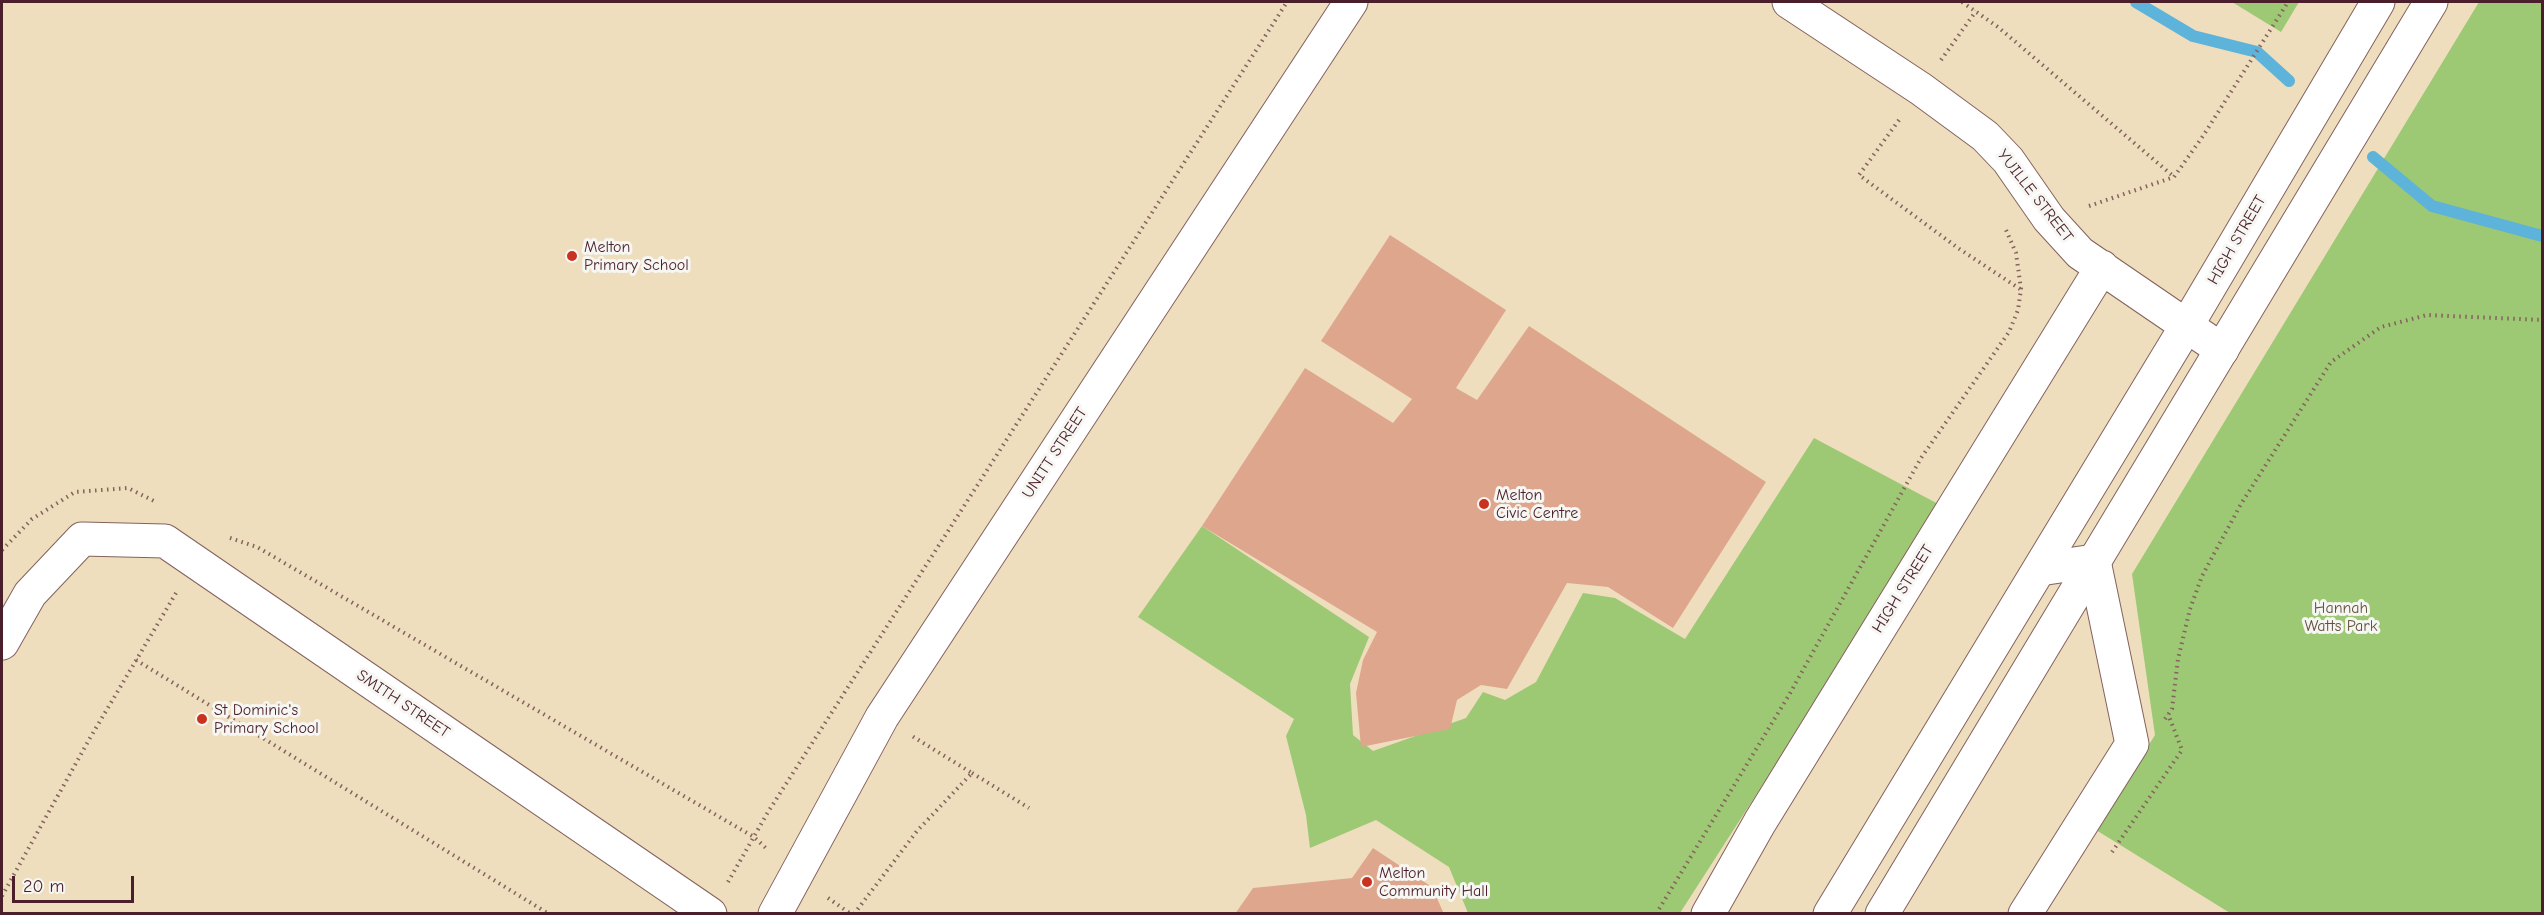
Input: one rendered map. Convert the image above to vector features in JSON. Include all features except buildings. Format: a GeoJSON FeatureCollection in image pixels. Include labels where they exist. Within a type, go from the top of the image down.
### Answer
{"type":"FeatureCollection","features":[{"type":"Feature","properties":{"kind":"street","name":"UNITT STREET"},"geometry":{"type":"LineString","coordinates":[[775,914],[882,717],[1351,2]]}},
{"type":"Feature","properties":{"kind":"street","name":"YUILLE STREET"},"geometry":{"type":"LineString","coordinates":[[1789,2],[1921,89],[1985,136],[2008,160],[2049,219],[2080,253],[2222,350]]}},
{"type":"Feature","properties":{"kind":"street","name":"HIGH STREET"},"geometry":{"type":"LineString","coordinates":[[1830,914],[2187,325],[2378,2]]}},
{"type":"Feature","properties":{"kind":"street"},"geometry":{"type":"LineString","coordinates":[[1882,914],[2431,2]]}},
{"type":"Feature","properties":{"kind":"street","name":"HIGH STREET"},"geometry":{"type":"LineString","coordinates":[[1708,914],[1760,822],[2102,267]]}},
{"type":"Feature","properties":{"kind":"street","name":"SMITH STREET"},"geometry":{"type":"LineString","coordinates":[[2,643],[30,594],[82,539],[165,541],[710,914]]}},
{"type":"Feature","properties":{"kind":"street"},"geometry":{"type":"LineString","coordinates":[[2025,914],[2132,744],[2094,561]]}},
{"type":"Feature","properties":{"kind":"street"},"geometry":{"type":"LineString","coordinates":[[2040,569],[2094,561]]}},
{"type":"Feature","properties":{"kind":"path"},"geometry":{"type":"LineString","coordinates":[[726,885],[844,694],[1287,2]]}},
{"type":"Feature","properties":{"kind":"path"},"geometry":{"type":"LineString","coordinates":[[1962,2],[1998,27],[2174,177]]}},
{"type":"Feature","properties":{"kind":"path"},"geometry":{"type":"LineString","coordinates":[[2049,219],[2174,177],[2203,136],[2288,2]]}},
{"type":"Feature","properties":{"kind":"path"},"geometry":{"type":"LineString","coordinates":[[1656,914],[1789,695],[1921,458],[2008,332],[2018,310],[2021,290],[1958,248],[1859,175],[1976,11]]}},
{"type":"Feature","properties":{"kind":"path"},"geometry":{"type":"LineString","coordinates":[[2126,754],[2163,724],[2172,709],[2178,659],[2190,609],[2202,576],[2241,504],[2331,362],[2381,327],[2427,315],[2542,320]]}},
{"type":"Feature","properties":{"kind":"path"},"geometry":{"type":"LineString","coordinates":[[2,896],[136,660],[194,561],[214,532],[257,547],[754,837],[796,873]]}},
{"type":"Feature","properties":{"kind":"path"},"geometry":{"type":"LineString","coordinates":[[136,660],[549,914]]}},
{"type":"Feature","properties":{"kind":"path"},"geometry":{"type":"LineString","coordinates":[[844,694],[1029,808]]}},
{"type":"Feature","properties":{"kind":"path"},"geometry":{"type":"LineString","coordinates":[[854,914],[917,831],[972,773]]}},
{"type":"Feature","properties":{"kind":"green space"},"geometry":{"type":"Polygon","coordinates":[[[2232,2],[2299,2],[2281,32],[2232,2]]]}},
{"type":"Feature","properties":{"kind":"green space","name":"Hannah Watts Park"},"geometry":{"type":"Polygon","coordinates":[[[2479,2],[2542,2],[2542,913],[2230,913],[2096,830],[2155,735],[2132,574],[2479,2]]]}},
{"type":"Feature","properties":{"kind":"green space"},"geometry":{"type":"Polygon","coordinates":[[[1814,438],[1942,506],[1680,913],[1468,913],[1449,867],[1376,820],[1310,848],[1306,815],[1286,736],[1294,719],[1138,617],[1202,526],[1369,637],[1350,684],[1353,735],[1373,751],[1466,718],[1483,692],[1505,700],[1536,682],[1583,593],[1615,598],[1685,639],[1814,438]]]}},
{"type":"Feature","properties":{"kind":"waterway"},"geometry":{"type":"LineString","coordinates":[[2136,2],[2193,36],[2257,52],[2289,81]]}},
{"type":"Feature","properties":{"kind":"waterway"},"geometry":{"type":"LineString","coordinates":[[2373,157],[2432,206],[2542,236]]}},
{"type":"Feature","properties":{"kind":"place","name":"Melton Primary School"},"geometry":{"type":"Point","coordinates":[572,256]}},
{"type":"Feature","properties":{"kind":"place","name":"Melton Civic Centre"},"geometry":{"type":"Point","coordinates":[1484,504]}},
{"type":"Feature","properties":{"kind":"place","name":"St Dominic's Primary School"},"geometry":{"type":"Point","coordinates":[202,719]}},
{"type":"Feature","properties":{"kind":"place","name":"Melton Community Hall"},"geometry":{"type":"Point","coordinates":[1367,882]}}]}
